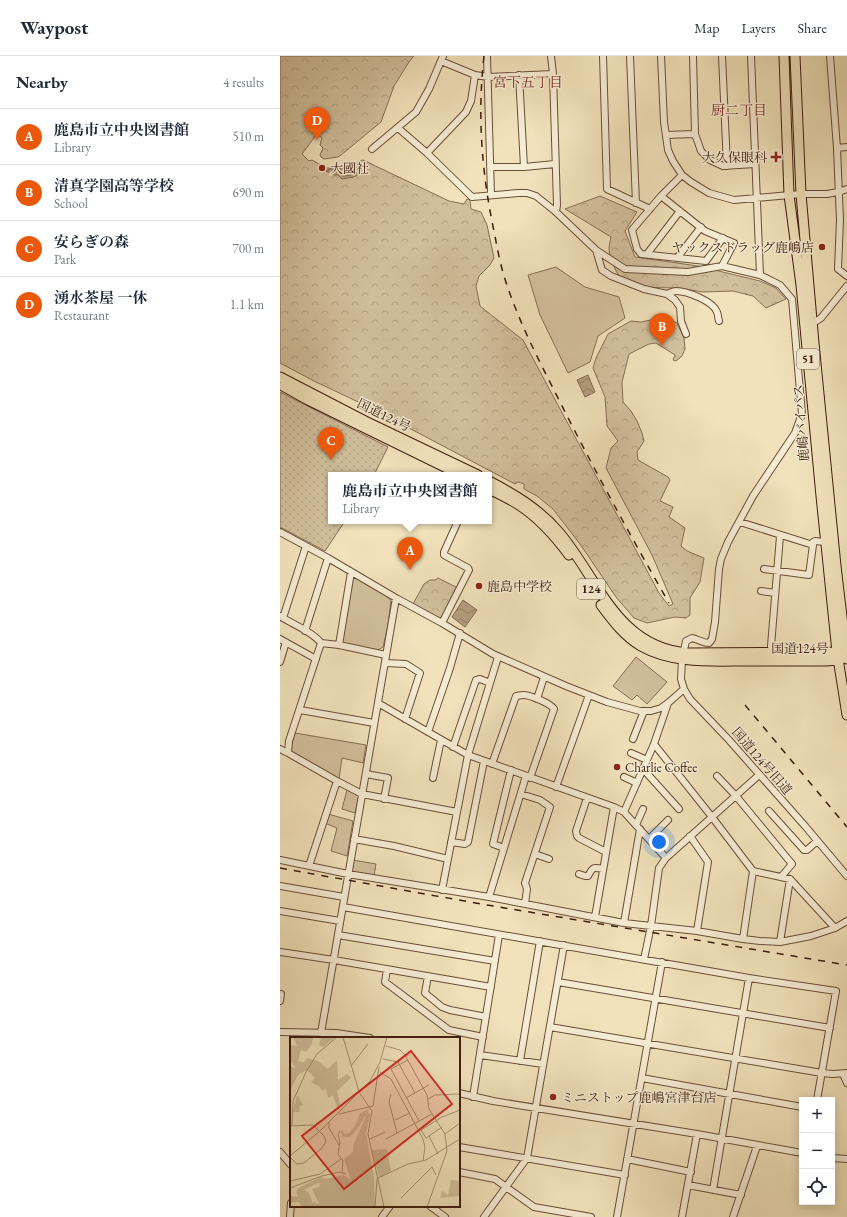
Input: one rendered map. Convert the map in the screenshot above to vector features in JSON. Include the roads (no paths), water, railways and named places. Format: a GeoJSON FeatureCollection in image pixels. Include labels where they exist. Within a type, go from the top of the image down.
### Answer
{"type":"FeatureCollection","features":[{"type":"Feature","properties":{"kind":"highway","name":"鹿嶋バイパス"},"geometry":{"type":"LineString","coordinates":[[784,56],[789,195],[802,293],[825,542],[842,657]]}},
{"type":"Feature","properties":{"kind":"highway","name":"鹿嶋バイパス"},"geometry":{"type":"LineString","coordinates":[[795,56],[801,194],[835,559],[847,715]]}},
{"type":"Feature","properties":{"kind":"highway","name":"国道124号"},"geometry":{"type":"LineString","coordinates":[[280,377],[364,421],[472,472]]}},
{"type":"Feature","properties":{"kind":"highway","name":"国道124号"},"geometry":{"type":"LineString","coordinates":[[280,384],[308,400],[455,472]]}},
{"type":"Feature","properties":{"kind":"highway","name":"国道124号"},"geometry":{"type":"LineString","coordinates":[[492,482],[511,492],[529,504],[547,520],[570,546],[607,603],[625,624],[644,639],[654,644],[683,656],[705,661],[842,657]]}},
{"type":"Feature","properties":{"kind":"highway","name":"国道124号"},"geometry":{"type":"LineString","coordinates":[[492,491],[524,509],[543,524],[571,559],[613,621],[625,634],[637,643],[665,656],[683,656]]}},
{"type":"Feature","properties":{"kind":"street"},"geometry":{"type":"LineString","coordinates":[[487,56],[491,194]]}},
{"type":"Feature","properties":{"kind":"street"},"geometry":{"type":"LineString","coordinates":[[551,56],[553,74],[556,212]]}},
{"type":"Feature","properties":{"kind":"street"},"geometry":{"type":"LineString","coordinates":[[603,56],[607,189],[650,209]]}},
{"type":"Feature","properties":{"kind":"street"},"geometry":{"type":"LineString","coordinates":[[630,56],[636,203]]}},
{"type":"Feature","properties":{"kind":"street"},"geometry":{"type":"LineString","coordinates":[[662,56],[664,122],[668,150],[682,175],[691,182],[709,193],[734,200],[801,194],[827,194],[847,189]]}},
{"type":"Feature","properties":{"kind":"street"},"geometry":{"type":"LineString","coordinates":[[693,56],[696,134],[701,151],[710,160],[723,166],[756,164]]}},
{"type":"Feature","properties":{"kind":"street"},"geometry":{"type":"LineString","coordinates":[[722,56],[727,166]]}},
{"type":"Feature","properties":{"kind":"street"},"geometry":{"type":"LineString","coordinates":[[751,56],[760,275]]}},
{"type":"Feature","properties":{"kind":"street"},"geometry":{"type":"LineString","coordinates":[[830,56],[837,148],[840,220],[838,269],[847,276]]}},
{"type":"Feature","properties":{"kind":"street"},"geometry":{"type":"LineString","coordinates":[[372,149],[416,112],[429,89],[442,58],[475,75],[488,77],[553,74]]}},
{"type":"Feature","properties":{"kind":"street"},"geometry":{"type":"LineString","coordinates":[[427,153],[466,112],[471,101],[475,75]]}},
{"type":"Feature","properties":{"kind":"street"},"geometry":{"type":"LineString","coordinates":[[519,75],[524,166]]}},
{"type":"Feature","properties":{"kind":"street"},"geometry":{"type":"LineString","coordinates":[[398,128],[427,153],[472,197],[491,194],[527,193],[536,196],[556,212],[596,250],[625,269],[688,272],[722,266],[760,275],[780,285],[792,299],[802,414],[795,432],[753,496],[728,542],[720,564],[712,639],[709,643],[702,643],[699,640],[692,638],[689,639],[685,645],[683,656]]}},
{"type":"Feature","properties":{"kind":"street"},"geometry":{"type":"LineString","coordinates":[[666,135],[696,134]]}},
{"type":"Feature","properties":{"kind":"street"},"geometry":{"type":"LineString","coordinates":[[837,148],[847,147]]}},
{"type":"Feature","properties":{"kind":"street"},"geometry":{"type":"LineString","coordinates":[[490,167],[555,164]]}},
{"type":"Feature","properties":{"kind":"street"},"geometry":{"type":"LineString","coordinates":[[682,175],[661,196],[632,230],[637,249],[641,254],[706,261],[723,238]]}},
{"type":"Feature","properties":{"kind":"street"},"geometry":{"type":"LineString","coordinates":[[661,196],[706,231],[734,243],[722,266]]}},
{"type":"Feature","properties":{"kind":"street"},"geometry":{"type":"LineString","coordinates":[[647,254],[680,211]]}},
{"type":"Feature","properties":{"kind":"street"},"geometry":{"type":"LineString","coordinates":[[840,220],[847,220]]}},
{"type":"Feature","properties":{"kind":"street"},"geometry":{"type":"LineString","coordinates":[[677,258],[701,227]]}},
{"type":"Feature","properties":{"kind":"street"},"geometry":{"type":"LineString","coordinates":[[596,250],[602,270],[612,278],[644,289],[667,294],[675,300],[680,307],[681,321],[686,334]]}},
{"type":"Feature","properties":{"kind":"street"},"geometry":{"type":"LineString","coordinates":[[812,324],[821,318],[847,286]]}},
{"type":"Feature","properties":{"kind":"street"},"geometry":{"type":"LineString","coordinates":[[667,294],[675,291],[698,296],[714,307],[719,321]]}},
{"type":"Feature","properties":{"kind":"street"},"geometry":{"type":"LineString","coordinates":[[740,522],[813,545]]}},
{"type":"Feature","properties":{"kind":"street"},"geometry":{"type":"LineString","coordinates":[[442,623],[469,570],[468,568],[444,555],[457,524]]}},
{"type":"Feature","properties":{"kind":"street"},"geometry":{"type":"LineString","coordinates":[[280,532],[460,633],[498,657],[607,702],[644,711],[654,710],[668,704],[684,689]]}},
{"type":"Feature","properties":{"kind":"street"},"geometry":{"type":"LineString","coordinates":[[771,646],[780,536]]}},
{"type":"Feature","properties":{"kind":"street"},"geometry":{"type":"LineString","coordinates":[[764,569],[809,575],[813,542],[825,542]]}},
{"type":"Feature","properties":{"kind":"street"},"geometry":{"type":"LineString","coordinates":[[306,546],[281,617],[321,643],[339,645],[386,655]]}},
{"type":"Feature","properties":{"kind":"street"},"geometry":{"type":"LineString","coordinates":[[304,631],[328,558]]}},
{"type":"Feature","properties":{"kind":"street"},"geometry":{"type":"LineString","coordinates":[[339,645],[351,572]]}},
{"type":"Feature","properties":{"kind":"street"},"geometry":{"type":"LineString","coordinates":[[761,592],[775,593]]}},
{"type":"Feature","properties":{"kind":"street"},"geometry":{"type":"LineString","coordinates":[[321,1033],[396,598]]}},
{"type":"Feature","properties":{"kind":"street"},"geometry":{"type":"LineString","coordinates":[[428,732],[450,668],[460,633]]}},
{"type":"Feature","properties":{"kind":"street"},"geometry":{"type":"LineString","coordinates":[[280,639],[316,658]]}},
{"type":"Feature","properties":{"kind":"street"},"geometry":{"type":"LineString","coordinates":[[280,662],[286,642]]}},
{"type":"Feature","properties":{"kind":"street"},"geometry":{"type":"LineString","coordinates":[[321,643],[290,741],[282,752],[362,794],[457,812]]}},
{"type":"Feature","properties":{"kind":"street","name":"国道124号旧道"},"geometry":{"type":"LineString","coordinates":[[683,656],[681,679],[684,689],[690,699],[729,740],[847,876]]}},
{"type":"Feature","properties":{"kind":"street"},"geometry":{"type":"LineString","coordinates":[[442,890],[468,755],[498,657]]}},
{"type":"Feature","properties":{"kind":"street"},"geometry":{"type":"LineString","coordinates":[[385,663],[406,664],[420,672],[405,719]]}},
{"type":"Feature","properties":{"kind":"street"},"geometry":{"type":"LineString","coordinates":[[537,699],[544,677]]}},
{"type":"Feature","properties":{"kind":"street"},"geometry":{"type":"LineString","coordinates":[[453,747],[476,680],[480,679],[490,683]]}},
{"type":"Feature","properties":{"kind":"street"},"geometry":{"type":"LineString","coordinates":[[488,897],[521,794],[554,709],[552,705],[522,694],[516,696],[492,764]]}},
{"type":"Feature","properties":{"kind":"street"},"geometry":{"type":"LineString","coordinates":[[556,787],[589,695]]}},
{"type":"Feature","properties":{"kind":"street"},"geometry":{"type":"LineString","coordinates":[[378,703],[468,755],[614,807],[624,812],[666,858]]}},
{"type":"Feature","properties":{"kind":"street"},"geometry":{"type":"LineString","coordinates":[[624,812],[654,744],[668,704]]}},
{"type":"Feature","properties":{"kind":"street"},"geometry":{"type":"LineString","coordinates":[[300,710],[374,723]]}},
{"type":"Feature","properties":{"kind":"street"},"geometry":{"type":"LineString","coordinates":[[633,739],[644,711]]}},
{"type":"Feature","properties":{"kind":"street"},"geometry":{"type":"LineString","coordinates":[[433,778],[441,740]]}},
{"type":"Feature","properties":{"kind":"street"},"geometry":{"type":"LineString","coordinates":[[654,744],[753,871],[790,879],[835,928]]}},
{"type":"Feature","properties":{"kind":"street"},"geometry":{"type":"LineString","coordinates":[[631,753],[647,760]]}},
{"type":"Feature","properties":{"kind":"street"},"geometry":{"type":"LineString","coordinates":[[451,842],[465,844],[468,842],[484,761]]}},
{"type":"Feature","properties":{"kind":"street"},"geometry":{"type":"LineString","coordinates":[[643,769],[679,809]]}},
{"type":"Feature","properties":{"kind":"street"},"geometry":{"type":"LineString","coordinates":[[504,848],[493,844],[511,770]]}},
{"type":"Feature","properties":{"kind":"street"},"geometry":{"type":"LineString","coordinates":[[366,774],[388,778],[384,798]]}},
{"type":"Feature","properties":{"kind":"street"},"geometry":{"type":"LineString","coordinates":[[644,958],[651,926],[659,868],[666,858],[759,775]]}},
{"type":"Feature","properties":{"kind":"street"},"geometry":{"type":"LineString","coordinates":[[717,776],[736,796],[792,864],[780,877]]}},
{"type":"Feature","properties":{"kind":"street"},"geometry":{"type":"LineString","coordinates":[[624,777],[637,783]]}},
{"type":"Feature","properties":{"kind":"street"},"geometry":{"type":"LineString","coordinates":[[309,866],[337,781]]}},
{"type":"Feature","properties":{"kind":"street"},"geometry":{"type":"LineString","coordinates":[[521,794],[540,800],[550,807],[525,883],[527,889],[525,904]]}},
{"type":"Feature","properties":{"kind":"street"},"geometry":{"type":"LineString","coordinates":[[587,798],[576,831],[577,836],[606,852]]}},
{"type":"Feature","properties":{"kind":"street"},"geometry":{"type":"LineString","coordinates":[[595,917],[614,807]]}},
{"type":"Feature","properties":{"kind":"street"},"geometry":{"type":"LineString","coordinates":[[624,923],[638,827],[643,809]]}},
{"type":"Feature","properties":{"kind":"street"},"geometry":{"type":"LineString","coordinates":[[769,811],[804,850],[807,850],[818,841]]}},
{"type":"Feature","properties":{"kind":"street"},"geometry":{"type":"LineString","coordinates":[[649,839],[668,820]]}},
{"type":"Feature","properties":{"kind":"street"},"geometry":{"type":"LineString","coordinates":[[690,836],[708,862],[697,931]]}},
{"type":"Feature","properties":{"kind":"street"},"geometry":{"type":"LineString","coordinates":[[354,839],[394,846],[448,859]]}},
{"type":"Feature","properties":{"kind":"street"},"geometry":{"type":"LineString","coordinates":[[535,854],[549,858]]}},
{"type":"Feature","properties":{"kind":"street"},"geometry":{"type":"LineString","coordinates":[[280,860],[348,874],[488,897],[624,923],[697,931],[743,939],[780,942],[811,936],[835,928],[847,921]]}},
{"type":"Feature","properties":{"kind":"street"},"geometry":{"type":"LineString","coordinates":[[579,874],[588,876],[592,868],[603,869]]}},
{"type":"Feature","properties":{"kind":"street"},"geometry":{"type":"LineString","coordinates":[[743,939],[753,871]]}},
{"type":"Feature","properties":{"kind":"street"},"geometry":{"type":"LineString","coordinates":[[780,942],[790,879]]}},
{"type":"Feature","properties":{"kind":"street"},"geometry":{"type":"LineString","coordinates":[[280,886],[344,897]]}},
{"type":"Feature","properties":{"kind":"street"},"geometry":{"type":"LineString","coordinates":[[343,907],[499,935],[644,958],[749,978],[836,991],[818,1097]]}},
{"type":"Feature","properties":{"kind":"street"},"geometry":{"type":"LineString","coordinates":[[280,911],[340,921]]}},
{"type":"Feature","properties":{"kind":"street"},"geometry":{"type":"LineString","coordinates":[[338,935],[495,960]]}},
{"type":"Feature","properties":{"kind":"street"},"geometry":{"type":"LineString","coordinates":[[473,1098],[499,935]]}},
{"type":"Feature","properties":{"kind":"street"},"geometry":{"type":"LineString","coordinates":[[520,1061],[540,941]]}},
{"type":"Feature","properties":{"kind":"street"},"geometry":{"type":"LineString","coordinates":[[484,1217],[527,1158],[564,945]]}},
{"type":"Feature","properties":{"kind":"street"},"geometry":{"type":"LineString","coordinates":[[280,952],[491,987]]}},
{"type":"Feature","properties":{"kind":"street"},"geometry":{"type":"LineString","coordinates":[[617,1217],[662,962]]}},
{"type":"Feature","properties":{"kind":"street"},"geometry":{"type":"LineString","coordinates":[[387,969],[386,982],[449,1030],[483,1037]]}},
{"type":"Feature","properties":{"kind":"street"},"geometry":{"type":"LineString","coordinates":[[428,976],[425,993],[442,1007],[486,1017]]}},
{"type":"Feature","properties":{"kind":"street"},"geometry":{"type":"LineString","coordinates":[[713,1190],[723,1139],[749,978]]}},
{"type":"Feature","properties":{"kind":"street"},"geometry":{"type":"LineString","coordinates":[[558,982],[830,1028]]}},
{"type":"Feature","properties":{"kind":"street"},"geometry":{"type":"LineString","coordinates":[[550,1027],[822,1073],[845,1073],[847,1083]]}},
{"type":"Feature","properties":{"kind":"street"},"geometry":{"type":"LineString","coordinates":[[280,1032],[336,1033],[363,1037]]}},
{"type":"Feature","properties":{"kind":"street"},"geometry":{"type":"LineString","coordinates":[[480,1055],[543,1064]]}},
{"type":"Feature","properties":{"kind":"street"},"geometry":{"type":"LineString","coordinates":[[642,1078],[799,1106]]}},
{"type":"Feature","properties":{"kind":"street"},"geometry":{"type":"LineString","coordinates":[[460,1093],[473,1098],[698,1134],[799,1153]]}},
{"type":"Feature","properties":{"kind":"street"},"geometry":{"type":"LineString","coordinates":[[682,1217],[698,1134]]}},
{"type":"Feature","properties":{"kind":"street"},"geometry":{"type":"LineString","coordinates":[[733,1217],[757,1146]]}},
{"type":"Feature","properties":{"kind":"street"},"geometry":{"type":"LineString","coordinates":[[460,1147],[625,1174]]}},
{"type":"Feature","properties":{"kind":"street"},"geometry":{"type":"LineString","coordinates":[[280,1152],[290,1164]]}},
{"type":"Feature","properties":{"kind":"street"},"geometry":{"type":"LineString","coordinates":[[835,1158],[847,1159]]}},
{"type":"Feature","properties":{"kind":"street"},"geometry":{"type":"LineString","coordinates":[[627,1159],[691,1172]]}},
{"type":"Feature","properties":{"kind":"street"},"geometry":{"type":"LineString","coordinates":[[460,1172],[495,1179],[534,1207],[567,1215],[591,1217]]}},
{"type":"Feature","properties":{"kind":"street"},"geometry":{"type":"LineString","coordinates":[[688,1185],[740,1195]]}},
{"type":"Feature","properties":{"kind":"street"},"geometry":{"type":"LineString","coordinates":[[290,1217],[291,1207]]}},
{"type":"Feature","properties":{"kind":"street"},"geometry":{"type":"LineString","coordinates":[[382,1217],[389,1207]]}},
{"type":"Feature","properties":{"kind":"street"},"geometry":{"type":"LineString","coordinates":[[431,1207],[445,1217]]}},
{"type":"Feature","properties":{"kind":"water"},"geometry":{"type":"Polygon","coordinates":[[[360,164],[363,166],[361,173],[353,177],[342,179],[338,175],[334,175],[326,171],[333,167],[341,169],[340,173],[343,176],[351,175],[360,164]]]}},
{"type":"Feature","properties":{"kind":"water"},"geometry":{"type":"Polygon","coordinates":[[[588,375],[595,392],[585,397],[577,380],[588,375]]]}},
{"type":"Feature","properties":{"kind":"water"},"geometry":{"type":"Polygon","coordinates":[[[463,600],[477,610],[465,627],[452,617],[463,600]]]}},
{"type":"Feature","properties":{"kind":"railway"},"geometry":{"type":"LineString","coordinates":[[484,56],[481,101],[484,169],[499,256],[506,282],[526,333],[561,404],[669,603]]}},
{"type":"Feature","properties":{"kind":"railway"},"geometry":{"type":"LineString","coordinates":[[745,705],[847,827]]}},
{"type":"Feature","properties":{"kind":"railway"},"geometry":{"type":"LineString","coordinates":[[280,868],[481,904],[847,965]]}},
{"type":"Feature","properties":{"kind":"place","name":"湧水茶屋 一休"},"geometry":{"type":"Point","coordinates":[317,140]}},
{"type":"Feature","properties":{"kind":"place","name":"大久保眼科"},"geometry":{"type":"Point","coordinates":[776,157]}},
{"type":"Feature","properties":{"kind":"place","name":"大國社"},"geometry":{"type":"Point","coordinates":[322,168]}},
{"type":"Feature","properties":{"kind":"place","name":"ヤックスドラッグ鹿嶋店"},"geometry":{"type":"Point","coordinates":[822,247]}},
{"type":"Feature","properties":{"kind":"place","name":"清真学園高等学校"},"geometry":{"type":"Point","coordinates":[662,346]}},
{"type":"Feature","properties":{"kind":"place","name":"安らぎの森"},"geometry":{"type":"Point","coordinates":[331,460]}},
{"type":"Feature","properties":{"kind":"place","name":"鹿島市立中央図書館"},"geometry":{"type":"Point","coordinates":[410,570]}},
{"type":"Feature","properties":{"kind":"place","name":"鹿島中学校"},"geometry":{"type":"Point","coordinates":[479,586]}},
{"type":"Feature","properties":{"kind":"place","name":"Charlie Coffee"},"geometry":{"type":"Point","coordinates":[617,767]}},
{"type":"Feature","properties":{"kind":"place","name":"ミニストップ鹿嶋宮津台店"},"geometry":{"type":"Point","coordinates":[553,1097]}},
{"type":"Feature","properties":{"kind":"district","name":"宮下五丁目"},"geometry":{"type":"Point","coordinates":[528,82]}},
{"type":"Feature","properties":{"kind":"district","name":"厨二丁目"},"geometry":{"type":"Point","coordinates":[739,110]}}]}
